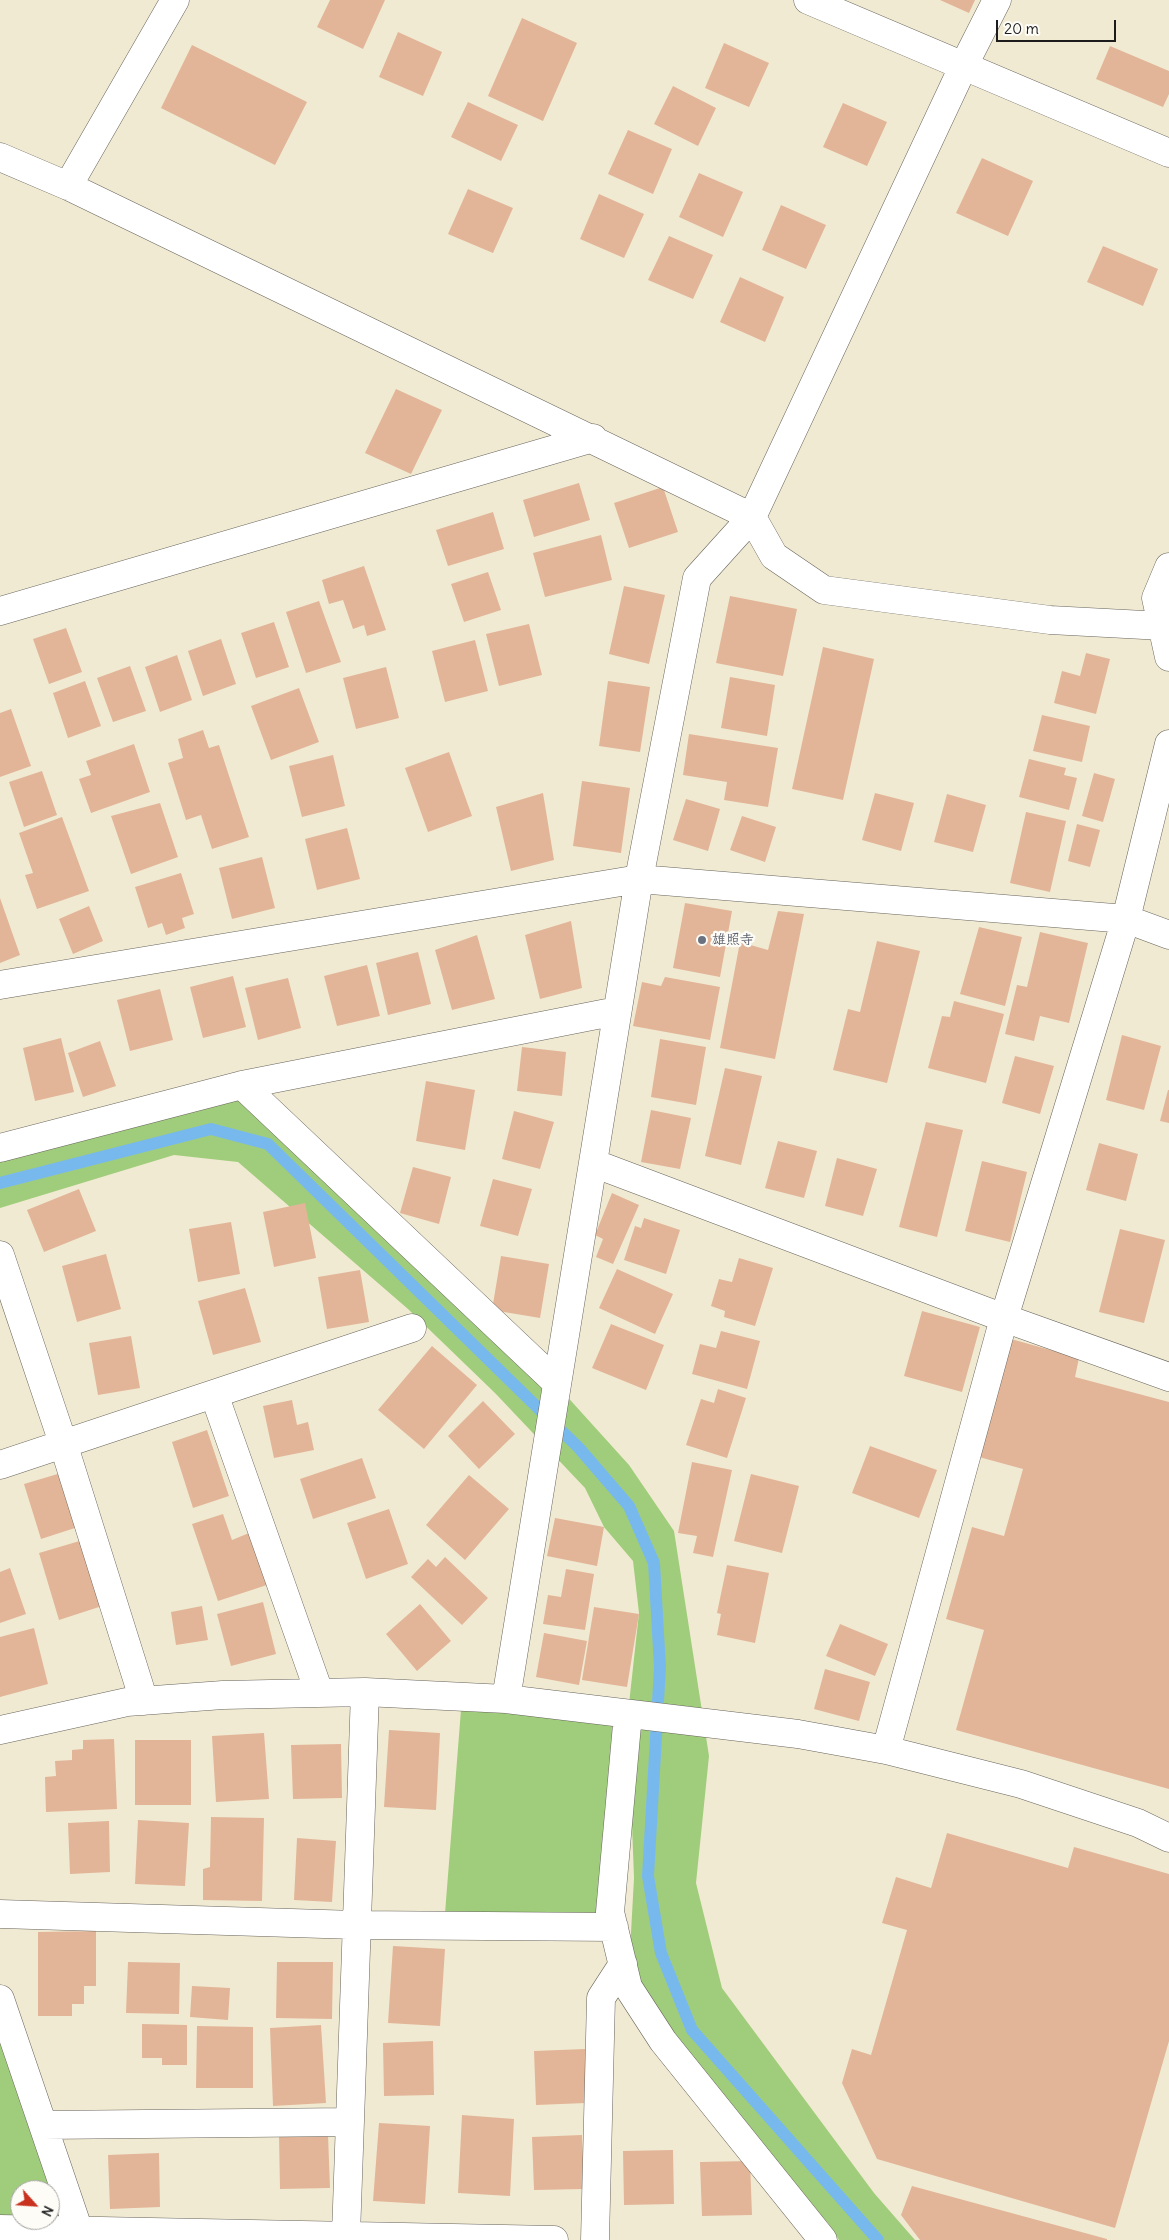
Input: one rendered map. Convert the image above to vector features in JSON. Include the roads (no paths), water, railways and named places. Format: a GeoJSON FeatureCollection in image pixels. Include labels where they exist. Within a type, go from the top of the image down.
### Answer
{"type":"FeatureCollection","features":[{"type":"Feature","properties":{"kind":"street"},"geometry":{"type":"LineString","coordinates":[[68,186],[175,0]]}},
{"type":"Feature","properties":{"kind":"street"},"geometry":{"type":"LineString","coordinates":[[808,0],[1169,153]]}},
{"type":"Feature","properties":{"kind":"street"},"geometry":{"type":"LineString","coordinates":[[506,1699],[639,879],[697,578],[752,517],[964,65],[997,0]]}},
{"type":"Feature","properties":{"kind":"street"},"geometry":{"type":"LineString","coordinates":[[0,157],[68,186],[593,438],[752,517],[774,556],[824,590],[1050,620],[1163,626]]}},
{"type":"Feature","properties":{"kind":"street"},"geometry":{"type":"LineString","coordinates":[[2,609],[593,438]]}},
{"type":"Feature","properties":{"kind":"street"},"geometry":{"type":"LineString","coordinates":[[1169,567],[1156,598],[1169,657]]}},
{"type":"Feature","properties":{"kind":"street"},"geometry":{"type":"LineString","coordinates":[[886,1750],[1004,1318],[1126,919],[1169,744]]}},
{"type":"Feature","properties":{"kind":"street"},"geometry":{"type":"LineString","coordinates":[[0,986],[639,879],[1126,919],[1169,935]]}},
{"type":"Feature","properties":{"kind":"street"},"geometry":{"type":"LineString","coordinates":[[0,1148],[242,1084],[618,1010]]}},
{"type":"Feature","properties":{"kind":"street"},"geometry":{"type":"LineString","coordinates":[[242,1084],[557,1383]]}},
{"type":"Feature","properties":{"kind":"street"},"geometry":{"type":"LineString","coordinates":[[593,1163],[1004,1318],[1169,1377]]}},
{"type":"Feature","properties":{"kind":"street"},"geometry":{"type":"LineString","coordinates":[[0,1255],[63,1443],[144,1701]]}},
{"type":"Feature","properties":{"kind":"street"},"geometry":{"type":"LineString","coordinates":[[0,1465],[412,1328]]}},
{"type":"Feature","properties":{"kind":"street"},"geometry":{"type":"LineString","coordinates":[[214,1394],[319,1692]]}},
{"type":"Feature","properties":{"kind":"street"},"geometry":{"type":"LineString","coordinates":[[0,1730],[127,1702],[223,1695],[365,1692],[506,1699],[798,1734],[886,1750],[1021,1784],[1138,1823],[1169,1838]]}},
{"type":"Feature","properties":{"kind":"street"},"geometry":{"type":"LineString","coordinates":[[346,2235],[365,1692]]}},
{"type":"Feature","properties":{"kind":"street"},"geometry":{"type":"LineString","coordinates":[[628,1714],[610,1912],[628,1987],[663,2041],[823,2240]]}},
{"type":"Feature","properties":{"kind":"street"},"geometry":{"type":"LineString","coordinates":[[0,1914],[356,1925],[614,1926]]}},
{"type":"Feature","properties":{"kind":"street"},"geometry":{"type":"LineString","coordinates":[[595,2240],[601,1998],[623,1964]]}},
{"type":"Feature","properties":{"kind":"street"},"geometry":{"type":"LineString","coordinates":[[0,2000],[81,2235]]}},
{"type":"Feature","properties":{"kind":"street"},"geometry":{"type":"LineString","coordinates":[[43,2125],[350,2122]]}},
{"type":"Feature","properties":{"kind":"street"},"geometry":{"type":"LineString","coordinates":[[0,2229],[81,2235],[346,2235],[554,2240]]}},
{"type":"Feature","properties":{"kind":"waterway"},"geometry":{"type":"LineString","coordinates":[[0,1183],[211,1129],[268,1144],[579,1448],[629,1506],[654,1563],[660,1667],[648,1876],[661,1953],[692,2030],[878,2240]]}},
{"type":"Feature","properties":{"kind":"place","name":"雄照寺"},"geometry":{"type":"Point","coordinates":[702,940]}}]}
